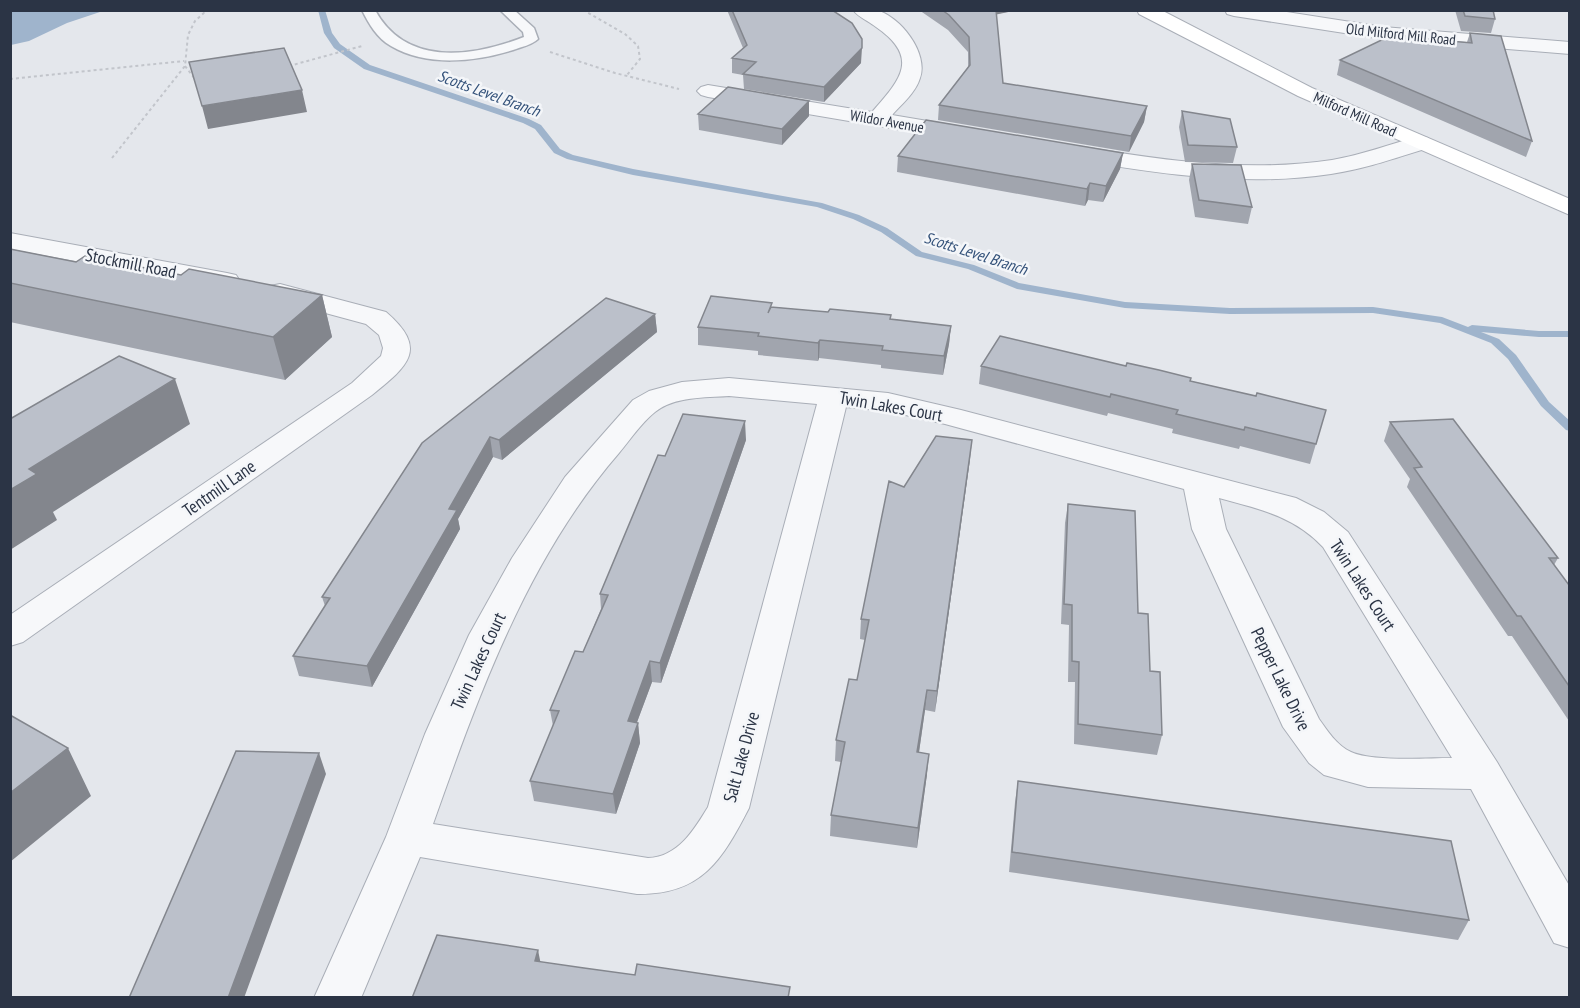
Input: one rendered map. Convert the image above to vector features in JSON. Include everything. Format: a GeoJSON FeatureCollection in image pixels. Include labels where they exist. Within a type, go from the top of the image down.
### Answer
{"type":"FeatureCollection","features":[{"type":"Feature","properties":{"kind":"main road","name":"Milford Mill Road"},"geometry":{"type":"LineString","coordinates":[[1146,10],[1305,92],[1569,208]]}},
{"type":"Feature","properties":{"kind":"street"},"geometry":{"type":"LineString","coordinates":[[862,10],[893,31],[905,43],[910,53],[912,66],[909,79],[878,119]]}},
{"type":"Feature","properties":{"kind":"street","name":"Old Milford Mill Road"},"geometry":{"type":"LineString","coordinates":[[1234,10],[1383,33],[1569,48]]}},
{"type":"Feature","properties":{"kind":"street","name":"Wildor Avenue"},"geometry":{"type":"LineString","coordinates":[[708,91],[994,139]]}},
{"type":"Feature","properties":{"kind":"street"},"geometry":{"type":"LineString","coordinates":[[1052,149],[1186,171],[1263,174],[1326,169],[1362,163],[1420,143]]}},
{"type":"Feature","properties":{"kind":"street","name":"Stockmill Road"},"geometry":{"type":"LineString","coordinates":[[10,241],[262,288],[357,311],[376,318],[388,326]]}},
{"type":"Feature","properties":{"kind":"street","name":"Tentmill Lane"},"geometry":{"type":"LineString","coordinates":[[10,633],[362,389],[392,365],[398,353],[396,340],[388,326]]}},
{"type":"Feature","properties":{"kind":"street","name":"Twin Lakes Court"},"geometry":{"type":"LineString","coordinates":[[337,998],[407,837],[445,734],[487,636],[529,558],[580,477],[644,406],[660,397],[682,391],[729,387],[888,402],[950,416],[1199,482],[1305,513],[1336,540],[1483,773],[1569,929]]}},
{"type":"Feature","properties":{"kind":"street","name":"Salt Lake Drive"},"geometry":{"type":"LineString","coordinates":[[407,837],[637,876],[665,875],[691,862],[707,847],[728,808],[834,396]]}},
{"type":"Feature","properties":{"kind":"street","name":"Pepper Lake Drive"},"geometry":{"type":"LineString","coordinates":[[1199,482],[1209,529],[1303,727],[1318,748],[1338,764],[1365,771],[1483,773]]}},
{"type":"Feature","properties":{"kind":"lane"},"geometry":{"type":"LineString","coordinates":[[368,10],[386,37],[399,46],[425,54],[453,57],[477,56],[531,39],[529,31],[506,10]]}},
{"type":"Feature","properties":{"kind":"path"},"geometry":{"type":"LineString","coordinates":[[203,80],[190,76],[184,66],[184,49],[189,31],[207,10]]}},
{"type":"Feature","properties":{"kind":"path"},"geometry":{"type":"LineString","coordinates":[[583,10],[619,30],[640,48],[638,64],[626,76]]}},
{"type":"Feature","properties":{"kind":"path"},"geometry":{"type":"LineString","coordinates":[[521,43],[626,76],[682,90],[708,91]]}},
{"type":"Feature","properties":{"kind":"path"},"geometry":{"type":"LineString","coordinates":[[289,66],[318,60],[355,48]]}},
{"type":"Feature","properties":{"kind":"path"},"geometry":{"type":"LineString","coordinates":[[10,79],[184,61]]}},
{"type":"Feature","properties":{"kind":"path"},"geometry":{"type":"LineString","coordinates":[[112,158],[184,66]]}},
{"type":"Feature","properties":{"kind":"water"},"geometry":{"type":"Polygon","coordinates":[[[11,10],[103,11],[67,23],[29,41],[11,45],[11,10]]]}},
{"type":"Feature","properties":{"kind":"building"},"geometry":{"type":"Polygon","coordinates":[[[732,10],[832,10],[852,23],[862,39],[862,48],[824,87],[743,74],[756,62],[732,58],[747,45],[732,10]]]}},
{"type":"Feature","properties":{"kind":"building"},"geometry":{"type":"Polygon","coordinates":[[[942,10],[996,10],[1003,83],[1147,106],[1131,136],[939,105],[970,65],[969,37],[942,10]]]}},
{"type":"Feature","properties":{"kind":"building"},"geometry":{"type":"Polygon","coordinates":[[[1463,10],[1493,10],[1495,19],[1465,16],[1463,10]]]}},
{"type":"Feature","properties":{"kind":"building"},"geometry":{"type":"Polygon","coordinates":[[[1396,33],[1414,38],[1472,43],[1470,33],[1501,36],[1532,141],[1340,60],[1396,33]]]}},
{"type":"Feature","properties":{"kind":"building"},"geometry":{"type":"Polygon","coordinates":[[[284,48],[302,90],[202,106],[189,62],[284,48]]]}},
{"type":"Feature","properties":{"kind":"building"},"geometry":{"type":"Polygon","coordinates":[[[728,87],[809,101],[782,129],[698,114],[728,87]]]}},
{"type":"Feature","properties":{"kind":"building"},"geometry":{"type":"Polygon","coordinates":[[[1182,111],[1230,119],[1237,147],[1188,145],[1182,111]]]}},
{"type":"Feature","properties":{"kind":"building"},"geometry":{"type":"Polygon","coordinates":[[[926,120],[1123,153],[1106,186],[1090,183],[1087,189],[898,156],[926,120]]]}},
{"type":"Feature","properties":{"kind":"building"},"geometry":{"type":"Polygon","coordinates":[[[1192,164],[1241,165],[1252,207],[1199,200],[1192,164]]]}},
{"type":"Feature","properties":{"kind":"building"},"geometry":{"type":"Polygon","coordinates":[[[10,249],[76,262],[85,256],[181,275],[189,269],[322,295],[273,337],[10,283],[10,249]]]}},
{"type":"Feature","properties":{"kind":"building"},"geometry":{"type":"Polygon","coordinates":[[[711,296],[772,303],[768,313],[771,307],[828,312],[830,309],[891,315],[890,319],[951,326],[944,356],[882,350],[883,346],[820,340],[818,343],[758,336],[759,333],[698,327],[711,296]]]}},
{"type":"Feature","properties":{"kind":"building"},"geometry":{"type":"Polygon","coordinates":[[[606,298],[655,314],[499,440],[490,437],[449,509],[457,510],[367,666],[293,656],[330,598],[322,597],[422,443],[606,298]]]}},
{"type":"Feature","properties":{"kind":"building"},"geometry":{"type":"Polygon","coordinates":[[[1000,336],[1126,366],[1127,363],[1159,370],[1191,378],[1190,381],[1256,396],[1257,393],[1326,410],[1316,444],[1245,427],[1244,430],[1176,414],[1178,410],[1111,394],[1110,397],[981,366],[1000,336]]]}},
{"type":"Feature","properties":{"kind":"building"},"geometry":{"type":"Polygon","coordinates":[[[119,356],[175,379],[29,469],[37,474],[10,490],[10,419],[119,356]]]}},
{"type":"Feature","properties":{"kind":"building"},"geometry":{"type":"Polygon","coordinates":[[[683,414],[745,421],[660,663],[650,661],[628,721],[638,723],[613,794],[530,781],[559,711],[550,710],[575,651],[583,652],[608,595],[600,594],[658,455],[665,456],[683,414]]]}},
{"type":"Feature","properties":{"kind":"building"},"geometry":{"type":"Polygon","coordinates":[[[1453,419],[1558,558],[1549,558],[1569,585],[1569,686],[1521,616],[1517,616],[1414,468],[1422,467],[1390,422],[1453,419]]]}},
{"type":"Feature","properties":{"kind":"building"},"geometry":{"type":"Polygon","coordinates":[[[936,436],[972,440],[937,691],[927,690],[917,752],[929,754],[918,828],[831,815],[845,742],[836,740],[849,679],[857,680],[869,620],[861,619],[889,481],[904,487],[936,436]]]}},
{"type":"Feature","properties":{"kind":"building"},"geometry":{"type":"Polygon","coordinates":[[[1068,504],[1135,511],[1138,613],[1148,614],[1150,671],[1160,672],[1162,735],[1078,724],[1079,662],[1072,661],[1072,605],[1064,604],[1068,504]]]}},
{"type":"Feature","properties":{"kind":"building"},"geometry":{"type":"Polygon","coordinates":[[[10,715],[68,748],[10,793],[10,715]]]}},
{"type":"Feature","properties":{"kind":"building"},"geometry":{"type":"Polygon","coordinates":[[[236,751],[319,753],[228,998],[129,998],[236,751]]]}},
{"type":"Feature","properties":{"kind":"building"},"geometry":{"type":"Polygon","coordinates":[[[1018,781],[1451,841],[1469,920],[1012,852],[1018,781]]]}},
{"type":"Feature","properties":{"kind":"building"},"geometry":{"type":"Polygon","coordinates":[[[437,935],[538,950],[535,961],[635,975],[637,964],[790,987],[788,998],[412,998],[437,935]]]}},
{"type":"Feature","properties":{"kind":"waterway","name":"Scotts Level Branch"},"geometry":{"type":"LineString","coordinates":[[321,10],[328,33],[337,46],[367,67],[526,121],[538,127],[557,151],[570,157],[633,172],[819,205],[856,217],[884,230],[919,254],[971,267],[1017,286],[1125,305],[1230,311],[1373,310],[1442,320],[1495,341],[1512,357],[1545,404],[1570,428]]}},
{"type":"Feature","properties":{"kind":"waterway"},"geometry":{"type":"LineString","coordinates":[[1472,328],[1539,334],[1570,334]]}}]}
